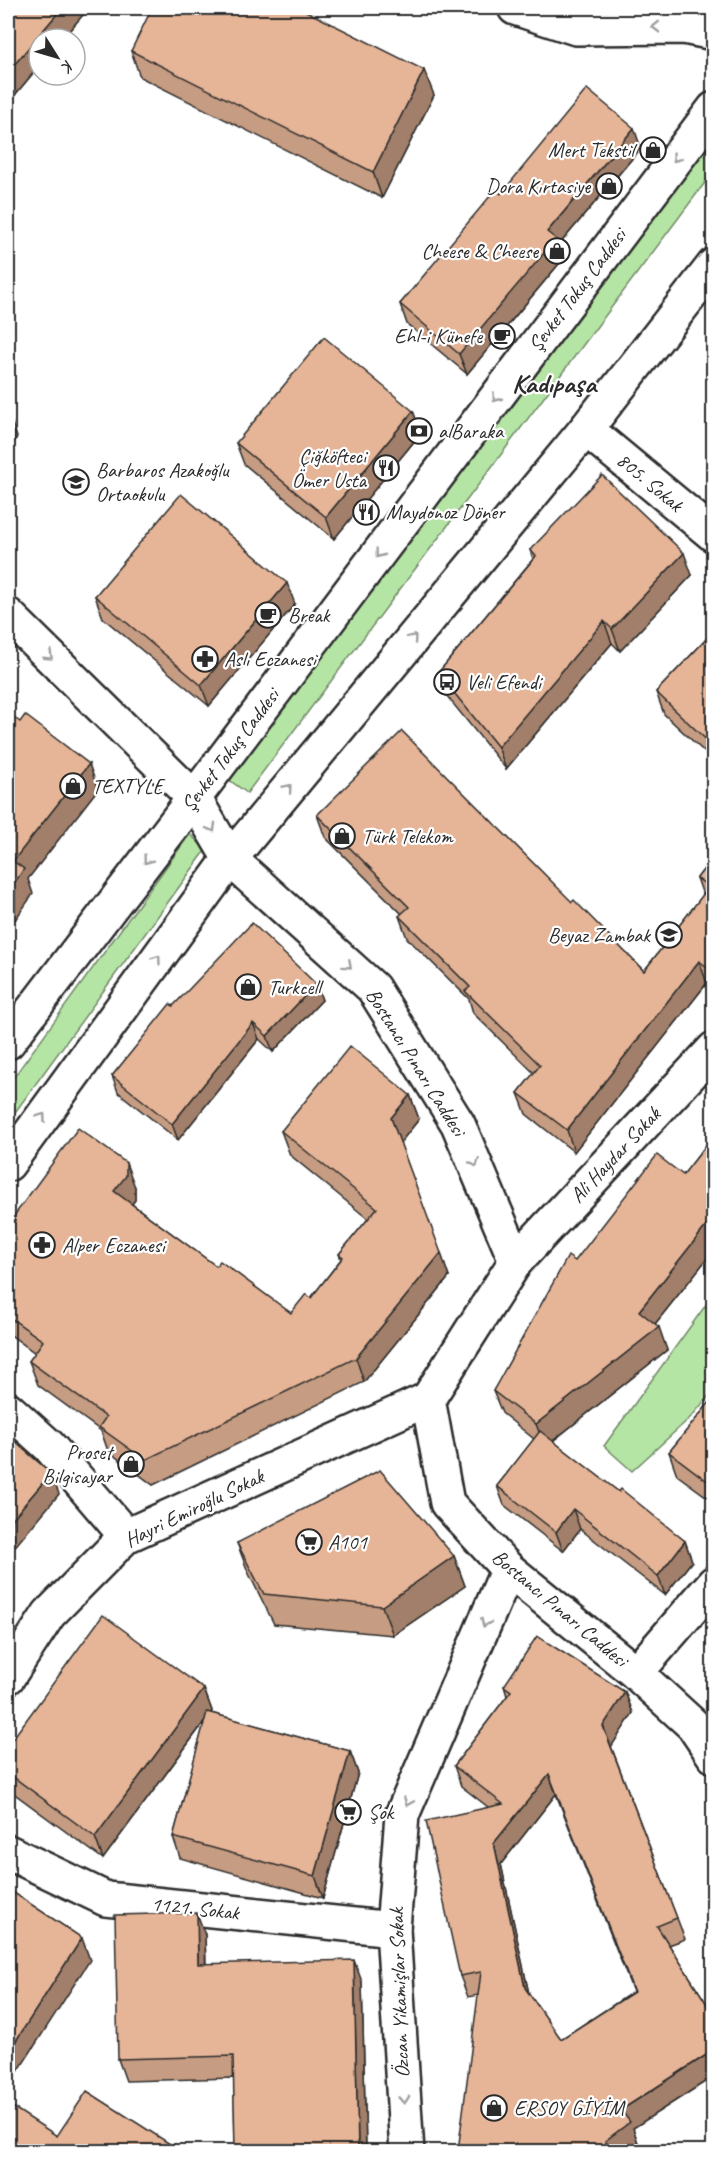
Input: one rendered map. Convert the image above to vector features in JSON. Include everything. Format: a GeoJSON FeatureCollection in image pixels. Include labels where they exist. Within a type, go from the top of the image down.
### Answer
{"type":"FeatureCollection","features":[{"type":"Feature","properties":{"kind":"street"},"geometry":{"type":"LineString","coordinates":[[514,8],[576,28],[684,27],[714,33]]}},
{"type":"Feature","properties":{"kind":"street","name":"Şevket Tokuş Caddesi"},"geometry":{"type":"LineString","coordinates":[[8,1042],[713,110]]}},
{"type":"Feature","properties":{"kind":"street"},"geometry":{"type":"LineString","coordinates":[[8,1164],[230,859],[586,429],[714,265]]}},
{"type":"Feature","properties":{"kind":"street","name":"805. Sokak"},"geometry":{"type":"LineString","coordinates":[[586,429],[714,535]]}},
{"type":"Feature","properties":{"kind":"street","name":"Bostancı Pınarı Caddesi"},"geometry":{"type":"LineString","coordinates":[[8,615],[194,798],[230,859],[373,988],[458,1124],[516,1261]]}},
{"type":"Feature","properties":{"kind":"street","name":"Ali Haydar Sokak"},"geometry":{"type":"LineString","coordinates":[[516,1261],[714,1049]]}},
{"type":"Feature","properties":{"kind":"street"},"geometry":{"type":"LineString","coordinates":[[428,1399],[516,1261]]}},
{"type":"Feature","properties":{"kind":"street","name":"Bostancı Pınarı Caddesi"},"geometry":{"type":"LineString","coordinates":[[428,1399],[447,1503],[508,1569],[636,1673],[693,1725],[714,1756]]}},
{"type":"Feature","properties":{"kind":"street","name":"Hayri Emiroğlu Sokak"},"geometry":{"type":"LineString","coordinates":[[8,1677],[49,1614],[126,1536],[428,1399]]}},
{"type":"Feature","properties":{"kind":"street"},"geometry":{"type":"LineString","coordinates":[[8,1409],[49,1446],[126,1536]]}},
{"type":"Feature","properties":{"kind":"street","name":"Özcan Yikamişlar Sokak"},"geometry":{"type":"LineString","coordinates":[[407,2151],[393,1929],[402,1815],[508,1569]]}},
{"type":"Feature","properties":{"kind":"street"},"geometry":{"type":"LineString","coordinates":[[636,1673],[714,1583]]}},
{"type":"Feature","properties":{"kind":"street","name":"1121. Sokak"},"geometry":{"type":"LineString","coordinates":[[8,1852],[106,1899],[393,1929]]}},
{"type":"Feature","properties":{"kind":"green space"},"geometry":{"type":"Polygon","coordinates":[[[713,135],[713,172],[247,793],[228,779],[713,135]]]}},
{"type":"Feature","properties":{"kind":"green space"},"geometry":{"type":"Polygon","coordinates":[[[190,834],[206,850],[8,1122],[8,1085],[190,834]]]}},
{"type":"Feature","properties":{"kind":"green space"},"geometry":{"type":"Polygon","coordinates":[[[713,1295],[713,1391],[692,1416],[632,1471],[604,1446],[713,1295]]]}},
{"type":"Feature","properties":{"kind":"building"},"geometry":{"type":"Polygon","coordinates":[[[8,8],[62,8],[46,27],[27,27],[27,49],[8,72],[8,8]]]}},
{"type":"Feature","properties":{"kind":"building"},"geometry":{"type":"Polygon","coordinates":[[[152,8],[300,8],[424,70],[373,172],[131,51],[152,8]]]}},
{"type":"Feature","properties":{"kind":"building"},"geometry":{"type":"Polygon","coordinates":[[[587,89],[634,128],[547,232],[556,239],[459,354],[400,304],[496,189],[501,194],[587,89]]]}},
{"type":"Feature","properties":{"kind":"building"},"geometry":{"type":"Polygon","coordinates":[[[324,337],[413,411],[326,517],[236,443],[324,337]]]}},
{"type":"Feature","properties":{"kind":"building"},"geometry":{"type":"Polygon","coordinates":[[[602,475],[684,553],[612,629],[604,621],[498,747],[438,673],[536,556],[530,550],[602,475]]]}},
{"type":"Feature","properties":{"kind":"building"},"geometry":{"type":"Polygon","coordinates":[[[181,494],[287,583],[201,685],[95,596],[181,494]]]}},
{"type":"Feature","properties":{"kind":"building"},"geometry":{"type":"Polygon","coordinates":[[[714,631],[714,747],[656,692],[714,631]]]}},
{"type":"Feature","properties":{"kind":"building"},"geometry":{"type":"Polygon","coordinates":[[[8,713],[20,722],[25,715],[89,764],[13,861],[24,869],[8,892],[8,713]]]}},
{"type":"Feature","properties":{"kind":"building"},"geometry":{"type":"Polygon","coordinates":[[[402,731],[644,971],[709,887],[697,878],[714,856],[714,972],[699,961],[567,1130],[518,1093],[540,1065],[465,991],[470,987],[399,916],[409,907],[317,815],[402,731]]]}},
{"type":"Feature","properties":{"kind":"building"},"geometry":{"type":"Polygon","coordinates":[[[252,923],[316,984],[267,1036],[253,1023],[172,1124],[112,1076],[170,1004],[173,1006],[252,923]]]}},
{"type":"Feature","properties":{"kind":"building"},"geometry":{"type":"Polygon","coordinates":[[[350,1046],[410,1095],[391,1118],[441,1253],[356,1358],[145,1460],[99,1427],[106,1417],[29,1361],[43,1341],[8,1316],[8,1224],[78,1128],[126,1163],[126,1176],[114,1191],[216,1266],[220,1261],[291,1313],[306,1294],[311,1298],[343,1257],[339,1254],[377,1208],[281,1131],[350,1046]]]}},
{"type":"Feature","properties":{"kind":"building"},"geometry":{"type":"Polygon","coordinates":[[[714,1135],[714,1216],[639,1311],[659,1327],[536,1424],[493,1391],[568,1256],[575,1261],[657,1155],[683,1175],[714,1135]]]}},
{"type":"Feature","properties":{"kind":"building"},"geometry":{"type":"Polygon","coordinates":[[[714,1397],[714,1486],[669,1452],[714,1397]]]}},
{"type":"Feature","properties":{"kind":"building"},"geometry":{"type":"Polygon","coordinates":[[[540,1431],[619,1492],[621,1489],[685,1541],[658,1576],[573,1509],[556,1532],[497,1486],[540,1431]]]}},
{"type":"Feature","properties":{"kind":"building"},"geometry":{"type":"Polygon","coordinates":[[[8,1436],[51,1473],[8,1524],[8,1436]]]}},
{"type":"Feature","properties":{"kind":"building"},"geometry":{"type":"Polygon","coordinates":[[[380,1470],[454,1556],[382,1606],[264,1594],[237,1543],[380,1470]]]}},
{"type":"Feature","properties":{"kind":"building"},"geometry":{"type":"Polygon","coordinates":[[[103,1615],[204,1689],[95,1837],[8,1773],[8,1745],[103,1615]]]}},
{"type":"Feature","properties":{"kind":"building"},"geometry":{"type":"Polygon","coordinates":[[[537,1636],[625,1692],[603,1726],[677,1918],[657,1926],[714,2015],[714,2050],[621,2110],[630,2122],[605,2141],[612,2151],[458,2151],[481,1972],[460,1976],[426,1821],[503,1804],[454,1766],[511,1691],[504,1686],[537,1636]],[[549,1774],[494,1843],[525,1988],[561,2039],[634,1992],[549,1774]]]}},
{"type":"Feature","properties":{"kind":"building"},"geometry":{"type":"Polygon","coordinates":[[[207,1712],[350,1751],[315,1876],[173,1837],[207,1712]]]}},
{"type":"Feature","properties":{"kind":"building"},"geometry":{"type":"Polygon","coordinates":[[[8,1889],[82,1938],[8,2053],[8,1889]]]}},
{"type":"Feature","properties":{"kind":"building"},"geometry":{"type":"Polygon","coordinates":[[[197,1913],[198,1964],[354,1960],[358,2151],[235,2151],[233,2056],[118,2059],[115,1915],[197,1913]]]}},
{"type":"Feature","properties":{"kind":"building"},"geometry":{"type":"Polygon","coordinates":[[[87,2091],[181,2151],[8,2151],[8,2104],[57,2136],[87,2091]]]}},
{"type":"Feature","properties":{"kind":"place","name":"Mert Tekstil"},"geometry":{"type":"Point","coordinates":[653,150]}},
{"type":"Feature","properties":{"kind":"place","name":"Dora Kırtasiye"},"geometry":{"type":"Point","coordinates":[609,186]}},
{"type":"Feature","properties":{"kind":"place","name":"Cheese & Cheese"},"geometry":{"type":"Point","coordinates":[557,251]}},
{"type":"Feature","properties":{"kind":"place","name":"Ehl-i Künefe"},"geometry":{"type":"Point","coordinates":[502,336]}},
{"type":"Feature","properties":{"kind":"place","name":"alBaraka"},"geometry":{"type":"Point","coordinates":[419,431]}},
{"type":"Feature","properties":{"kind":"place","name":"Çiğköfteci Ömer Usta"},"geometry":{"type":"Point","coordinates":[386,468]}},
{"type":"Feature","properties":{"kind":"place","name":"Barbaros Azakoğlu Ortaokulu"},"geometry":{"type":"Point","coordinates":[76,482]}},
{"type":"Feature","properties":{"kind":"place","name":"Maydonoz Döner"},"geometry":{"type":"Point","coordinates":[366,512]}},
{"type":"Feature","properties":{"kind":"place","name":"Break"},"geometry":{"type":"Point","coordinates":[268,615]}},
{"type":"Feature","properties":{"kind":"place","name":"Aslı Eczanesi"},"geometry":{"type":"Point","coordinates":[205,659]}},
{"type":"Feature","properties":{"kind":"place","name":"Veli Efendi"},"geometry":{"type":"Point","coordinates":[447,682]}},
{"type":"Feature","properties":{"kind":"place","name":"TEXTYLE"},"geometry":{"type":"Point","coordinates":[73,786]}},
{"type":"Feature","properties":{"kind":"place","name":"Türk Telekom"},"geometry":{"type":"Point","coordinates":[342,836]}},
{"type":"Feature","properties":{"kind":"place","name":"Beyaz Zambak"},"geometry":{"type":"Point","coordinates":[669,935]}},
{"type":"Feature","properties":{"kind":"place","name":"Turkcell"},"geometry":{"type":"Point","coordinates":[248,987]}},
{"type":"Feature","properties":{"kind":"place","name":"Alper Eczanesi"},"geometry":{"type":"Point","coordinates":[42,1245]}},
{"type":"Feature","properties":{"kind":"place","name":"Proset Bilgisayar"},"geometry":{"type":"Point","coordinates":[131,1464]}},
{"type":"Feature","properties":{"kind":"place","name":"A101"},"geometry":{"type":"Point","coordinates":[309,1542]}},
{"type":"Feature","properties":{"kind":"place","name":"Şok"},"geometry":{"type":"Point","coordinates":[348,1812]}},
{"type":"Feature","properties":{"kind":"place","name":"ERSOY GİYİM"},"geometry":{"type":"Point","coordinates":[494,2108]}},
{"type":"Feature","properties":{"kind":"district","name":"Kadıpaşa"},"geometry":{"type":"Point","coordinates":[554,383]}}]}
